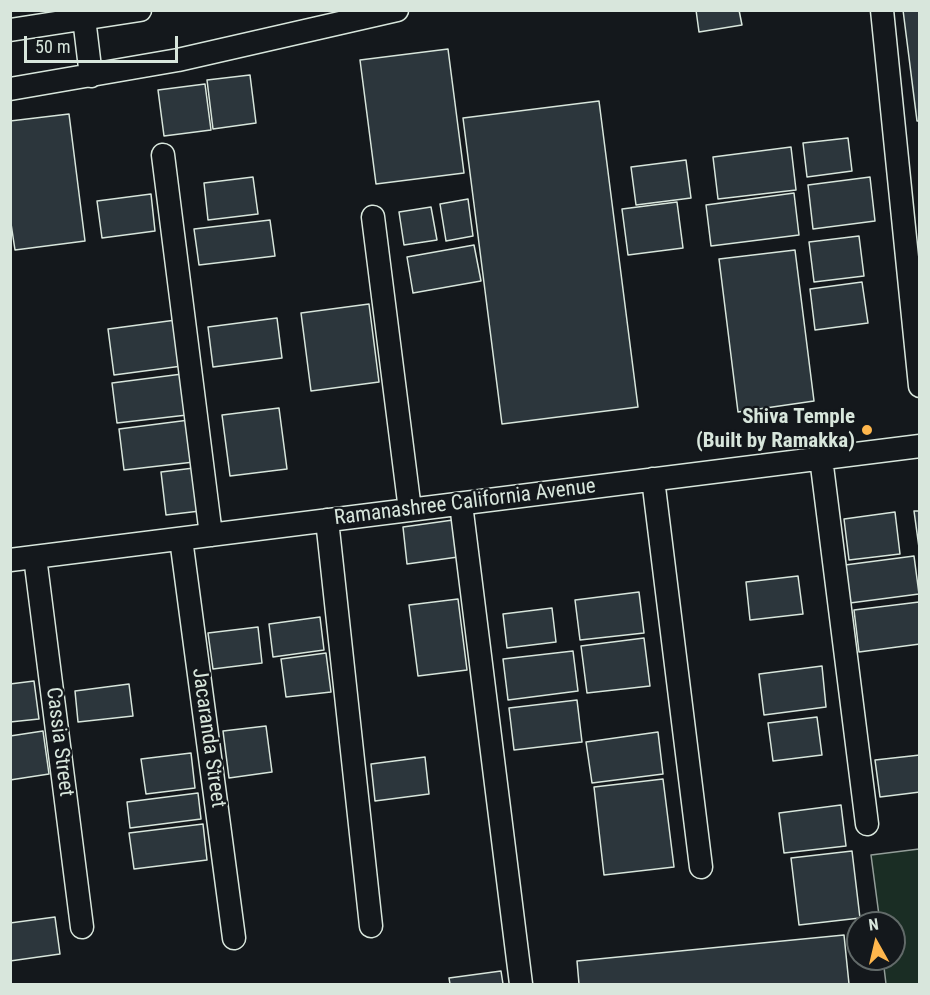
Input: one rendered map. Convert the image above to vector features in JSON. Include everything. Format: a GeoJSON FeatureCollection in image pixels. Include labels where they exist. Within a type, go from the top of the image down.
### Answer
{"type":"FeatureCollection","features":[{"type":"Feature","properties":{"kind":"street"},"geometry":{"type":"LineString","coordinates":[[10,30],[83,15],[141,10]]}},
{"type":"Feature","properties":{"kind":"street"},"geometry":{"type":"LineString","coordinates":[[882,10],[920,386]]}},
{"type":"Feature","properties":{"kind":"street"},"geometry":{"type":"LineString","coordinates":[[10,89],[178,60],[396,11]]}},
{"type":"Feature","properties":{"kind":"street"},"geometry":{"type":"LineString","coordinates":[[83,15],[91,76]]}},
{"type":"Feature","properties":{"kind":"street"},"geometry":{"type":"LineString","coordinates":[[163,155],[211,535]]}},
{"type":"Feature","properties":{"kind":"street"},"geometry":{"type":"LineString","coordinates":[[373,217],[410,510]]}},
{"type":"Feature","properties":{"kind":"street","name":"Ramanashree California Avenue"},"geometry":{"type":"LineString","coordinates":[[10,560],[920,446]]}},
{"type":"Feature","properties":{"kind":"street"},"geometry":{"type":"LineString","coordinates":[[821,458],[867,824]]}},
{"type":"Feature","properties":{"kind":"street"},"geometry":{"type":"LineString","coordinates":[[653,479],[702,867]]}},
{"type":"Feature","properties":{"kind":"street"},"geometry":{"type":"LineString","coordinates":[[461,504],[521,984]]}},
{"type":"Feature","properties":{"kind":"street"},"geometry":{"type":"LineString","coordinates":[[327,520],[371,926]]}},
{"type":"Feature","properties":{"kind":"street","name":"Jacaranda Street"},"geometry":{"type":"LineString","coordinates":[[181,539],[234,938]]}},
{"type":"Feature","properties":{"kind":"street","name":"Cassia Street"},"geometry":{"type":"LineString","coordinates":[[35,557],[82,927]]}},
{"type":"Feature","properties":{"kind":"green space"},"geometry":{"type":"Polygon","coordinates":[[[919,849],[919,984],[886,984],[884,971],[906,971],[906,911],[878,911],[871,855],[919,849]]]}},
{"type":"Feature","properties":{"kind":"building"},"geometry":{"type":"Polygon","coordinates":[[[696,10],[739,10],[742,25],[699,32],[696,10]]]}},
{"type":"Feature","properties":{"kind":"building"},"geometry":{"type":"Polygon","coordinates":[[[903,10],[920,10],[920,121],[917,121],[903,10]]]}},
{"type":"Feature","properties":{"kind":"building"},"geometry":{"type":"Polygon","coordinates":[[[448,49],[464,173],[376,184],[360,60],[448,49]]]}},
{"type":"Feature","properties":{"kind":"building"},"geometry":{"type":"Polygon","coordinates":[[[250,75],[256,123],[213,129],[207,80],[250,75]]]}},
{"type":"Feature","properties":{"kind":"building"},"geometry":{"type":"Polygon","coordinates":[[[205,84],[211,130],[164,136],[158,90],[205,84]]]}},
{"type":"Feature","properties":{"kind":"building"},"geometry":{"type":"Polygon","coordinates":[[[599,101],[638,407],[502,424],[463,118],[599,101]]]}},
{"type":"Feature","properties":{"kind":"building"},"geometry":{"type":"Polygon","coordinates":[[[69,114],[85,241],[15,250],[10,217],[10,121],[69,114]]]}},
{"type":"Feature","properties":{"kind":"building"},"geometry":{"type":"Polygon","coordinates":[[[848,138],[852,171],[807,177],[803,143],[848,138]]]}},
{"type":"Feature","properties":{"kind":"building"},"geometry":{"type":"Polygon","coordinates":[[[791,147],[796,190],[718,199],[713,157],[791,147]]]}},
{"type":"Feature","properties":{"kind":"building"},"geometry":{"type":"Polygon","coordinates":[[[686,160],[691,198],[636,205],[631,167],[686,160]]]}},
{"type":"Feature","properties":{"kind":"building"},"geometry":{"type":"Polygon","coordinates":[[[253,177],[258,214],[208,220],[204,183],[253,177]]]}},
{"type":"Feature","properties":{"kind":"building"},"geometry":{"type":"Polygon","coordinates":[[[870,177],[875,221],[813,229],[808,185],[870,177]]]}},
{"type":"Feature","properties":{"kind":"building"},"geometry":{"type":"Polygon","coordinates":[[[794,193],[799,235],[711,246],[706,205],[794,193]]]}},
{"type":"Feature","properties":{"kind":"building"},"geometry":{"type":"Polygon","coordinates":[[[151,194],[155,231],[102,238],[97,201],[151,194]]]}},
{"type":"Feature","properties":{"kind":"building"},"geometry":{"type":"Polygon","coordinates":[[[468,199],[473,236],[446,241],[440,204],[468,199]]]}},
{"type":"Feature","properties":{"kind":"building"},"geometry":{"type":"Polygon","coordinates":[[[677,202],[683,248],[628,255],[622,209],[677,202]]]}},
{"type":"Feature","properties":{"kind":"building"},"geometry":{"type":"Polygon","coordinates":[[[431,207],[437,240],[404,245],[399,212],[431,207]]]}},
{"type":"Feature","properties":{"kind":"building"},"geometry":{"type":"Polygon","coordinates":[[[270,220],[275,256],[199,265],[194,229],[270,220]]]}},
{"type":"Feature","properties":{"kind":"building"},"geometry":{"type":"Polygon","coordinates":[[[859,236],[864,276],[814,282],[809,242],[859,236]]]}},
{"type":"Feature","properties":{"kind":"building"},"geometry":{"type":"Polygon","coordinates":[[[474,245],[481,281],[413,293],[407,257],[474,245]]]}},
{"type":"Feature","properties":{"kind":"building"},"geometry":{"type":"Polygon","coordinates":[[[795,250],[814,401],[738,412],[719,259],[795,250]]]}},
{"type":"Feature","properties":{"kind":"building"},"geometry":{"type":"Polygon","coordinates":[[[862,282],[868,323],[815,330],[810,289],[862,282]]]}},
{"type":"Feature","properties":{"kind":"building"},"geometry":{"type":"Polygon","coordinates":[[[369,304],[379,382],[311,391],[301,313],[369,304]]]}},
{"type":"Feature","properties":{"kind":"building"},"geometry":{"type":"Polygon","coordinates":[[[277,318],[282,358],[213,367],[208,327],[277,318]]]}},
{"type":"Feature","properties":{"kind":"building"},"geometry":{"type":"Polygon","coordinates":[[[176,320],[182,366],[114,375],[108,329],[176,320]]]}},
{"type":"Feature","properties":{"kind":"building"},"geometry":{"type":"Polygon","coordinates":[[[182,374],[187,415],[117,423],[112,383],[182,374]]]}},
{"type":"Feature","properties":{"kind":"building"},"geometry":{"type":"Polygon","coordinates":[[[279,408],[287,469],[230,476],[222,415],[279,408]]]}},
{"type":"Feature","properties":{"kind":"building"},"geometry":{"type":"Polygon","coordinates":[[[189,420],[194,462],[124,470],[119,429],[189,420]]]}},
{"type":"Feature","properties":{"kind":"building"},"geometry":{"type":"Polygon","coordinates":[[[194,468],[200,511],[166,515],[161,472],[194,468]]]}},
{"type":"Feature","properties":{"kind":"building"},"geometry":{"type":"Polygon","coordinates":[[[914,511],[920,511],[920,555],[914,511]]]}},
{"type":"Feature","properties":{"kind":"building"},"geometry":{"type":"Polygon","coordinates":[[[895,512],[900,554],[849,560],[844,519],[895,512]]]}},
{"type":"Feature","properties":{"kind":"building"},"geometry":{"type":"Polygon","coordinates":[[[453,520],[458,557],[407,564],[403,527],[453,520]]]}},
{"type":"Feature","properties":{"kind":"building"},"geometry":{"type":"Polygon","coordinates":[[[914,556],[919,594],[850,603],[845,565],[914,556]]]}},
{"type":"Feature","properties":{"kind":"building"},"geometry":{"type":"Polygon","coordinates":[[[798,576],[803,614],[750,620],[746,582],[798,576]]]}},
{"type":"Feature","properties":{"kind":"building"},"geometry":{"type":"Polygon","coordinates":[[[639,592],[644,633],[580,640],[575,600],[639,592]]]}},
{"type":"Feature","properties":{"kind":"building"},"geometry":{"type":"Polygon","coordinates":[[[458,599],[467,670],[418,676],[409,605],[458,599]]]}},
{"type":"Feature","properties":{"kind":"building"},"geometry":{"type":"Polygon","coordinates":[[[919,602],[920,644],[859,652],[854,610],[919,602]]]}},
{"type":"Feature","properties":{"kind":"building"},"geometry":{"type":"Polygon","coordinates":[[[552,608],[556,642],[507,648],[503,614],[552,608]]]}},
{"type":"Feature","properties":{"kind":"building"},"geometry":{"type":"Polygon","coordinates":[[[320,617],[324,650],[273,657],[269,624],[320,617]]]}},
{"type":"Feature","properties":{"kind":"building"},"geometry":{"type":"Polygon","coordinates":[[[258,627],[262,663],[213,669],[208,633],[258,627]]]}},
{"type":"Feature","properties":{"kind":"building"},"geometry":{"type":"Polygon","coordinates":[[[644,638],[650,686],[587,693],[581,646],[644,638]]]}},
{"type":"Feature","properties":{"kind":"building"},"geometry":{"type":"Polygon","coordinates":[[[573,651],[578,691],[508,700],[503,659],[573,651]]]}},
{"type":"Feature","properties":{"kind":"building"},"geometry":{"type":"Polygon","coordinates":[[[326,653],[331,692],[286,697],[281,659],[326,653]]]}},
{"type":"Feature","properties":{"kind":"building"},"geometry":{"type":"Polygon","coordinates":[[[822,666],[826,707],[764,715],[759,674],[822,666]]]}},
{"type":"Feature","properties":{"kind":"building"},"geometry":{"type":"Polygon","coordinates":[[[34,681],[39,719],[10,722],[10,684],[34,681]]]}},
{"type":"Feature","properties":{"kind":"building"},"geometry":{"type":"Polygon","coordinates":[[[129,684],[133,716],[78,722],[75,691],[129,684]]]}},
{"type":"Feature","properties":{"kind":"building"},"geometry":{"type":"Polygon","coordinates":[[[577,700],[582,742],[514,750],[509,708],[577,700]]]}},
{"type":"Feature","properties":{"kind":"building"},"geometry":{"type":"Polygon","coordinates":[[[817,717],[822,755],[773,761],[768,723],[817,717]]]}},
{"type":"Feature","properties":{"kind":"building"},"geometry":{"type":"Polygon","coordinates":[[[266,726],[272,772],[229,778],[223,731],[266,726]]]}},
{"type":"Feature","properties":{"kind":"building"},"geometry":{"type":"Polygon","coordinates":[[[43,731],[49,774],[10,780],[10,736],[43,731]]]}},
{"type":"Feature","properties":{"kind":"building"},"geometry":{"type":"Polygon","coordinates":[[[658,732],[663,774],[592,783],[586,742],[658,732]]]}},
{"type":"Feature","properties":{"kind":"building"},"geometry":{"type":"Polygon","coordinates":[[[191,753],[195,788],[146,794],[141,759],[191,753]]]}},
{"type":"Feature","properties":{"kind":"building"},"geometry":{"type":"Polygon","coordinates":[[[920,755],[920,792],[880,797],[875,760],[920,755]]]}},
{"type":"Feature","properties":{"kind":"building"},"geometry":{"type":"Polygon","coordinates":[[[425,757],[429,794],[375,801],[371,764],[425,757]]]}},
{"type":"Feature","properties":{"kind":"building"},"geometry":{"type":"Polygon","coordinates":[[[663,779],[674,867],[604,875],[594,787],[663,779]]]}},
{"type":"Feature","properties":{"kind":"building"},"geometry":{"type":"Polygon","coordinates":[[[198,793],[201,819],[130,828],[127,802],[198,793]]]}},
{"type":"Feature","properties":{"kind":"building"},"geometry":{"type":"Polygon","coordinates":[[[841,805],[846,846],[784,853],[779,813],[841,805]]]}},
{"type":"Feature","properties":{"kind":"building"},"geometry":{"type":"Polygon","coordinates":[[[203,824],[207,860],[134,869],[129,833],[203,824]]]}},
{"type":"Feature","properties":{"kind":"building"},"geometry":{"type":"Polygon","coordinates":[[[852,851],[859,911],[846,911],[846,920],[799,925],[791,858],[852,851]]]}},
{"type":"Feature","properties":{"kind":"building"},"geometry":{"type":"Polygon","coordinates":[[[55,917],[60,954],[10,961],[10,923],[55,917]]]}},
{"type":"Feature","properties":{"kind":"building"},"geometry":{"type":"Polygon","coordinates":[[[844,935],[849,984],[579,984],[577,961],[844,935]]]}},
{"type":"Feature","properties":{"kind":"building"},"geometry":{"type":"Polygon","coordinates":[[[501,971],[503,984],[450,984],[449,978],[501,971]]]}},
{"type":"Feature","properties":{"kind":"place","name":"Shiva Temple (Built by Ramakka)"},"geometry":{"type":"Point","coordinates":[867,430]}}]}
